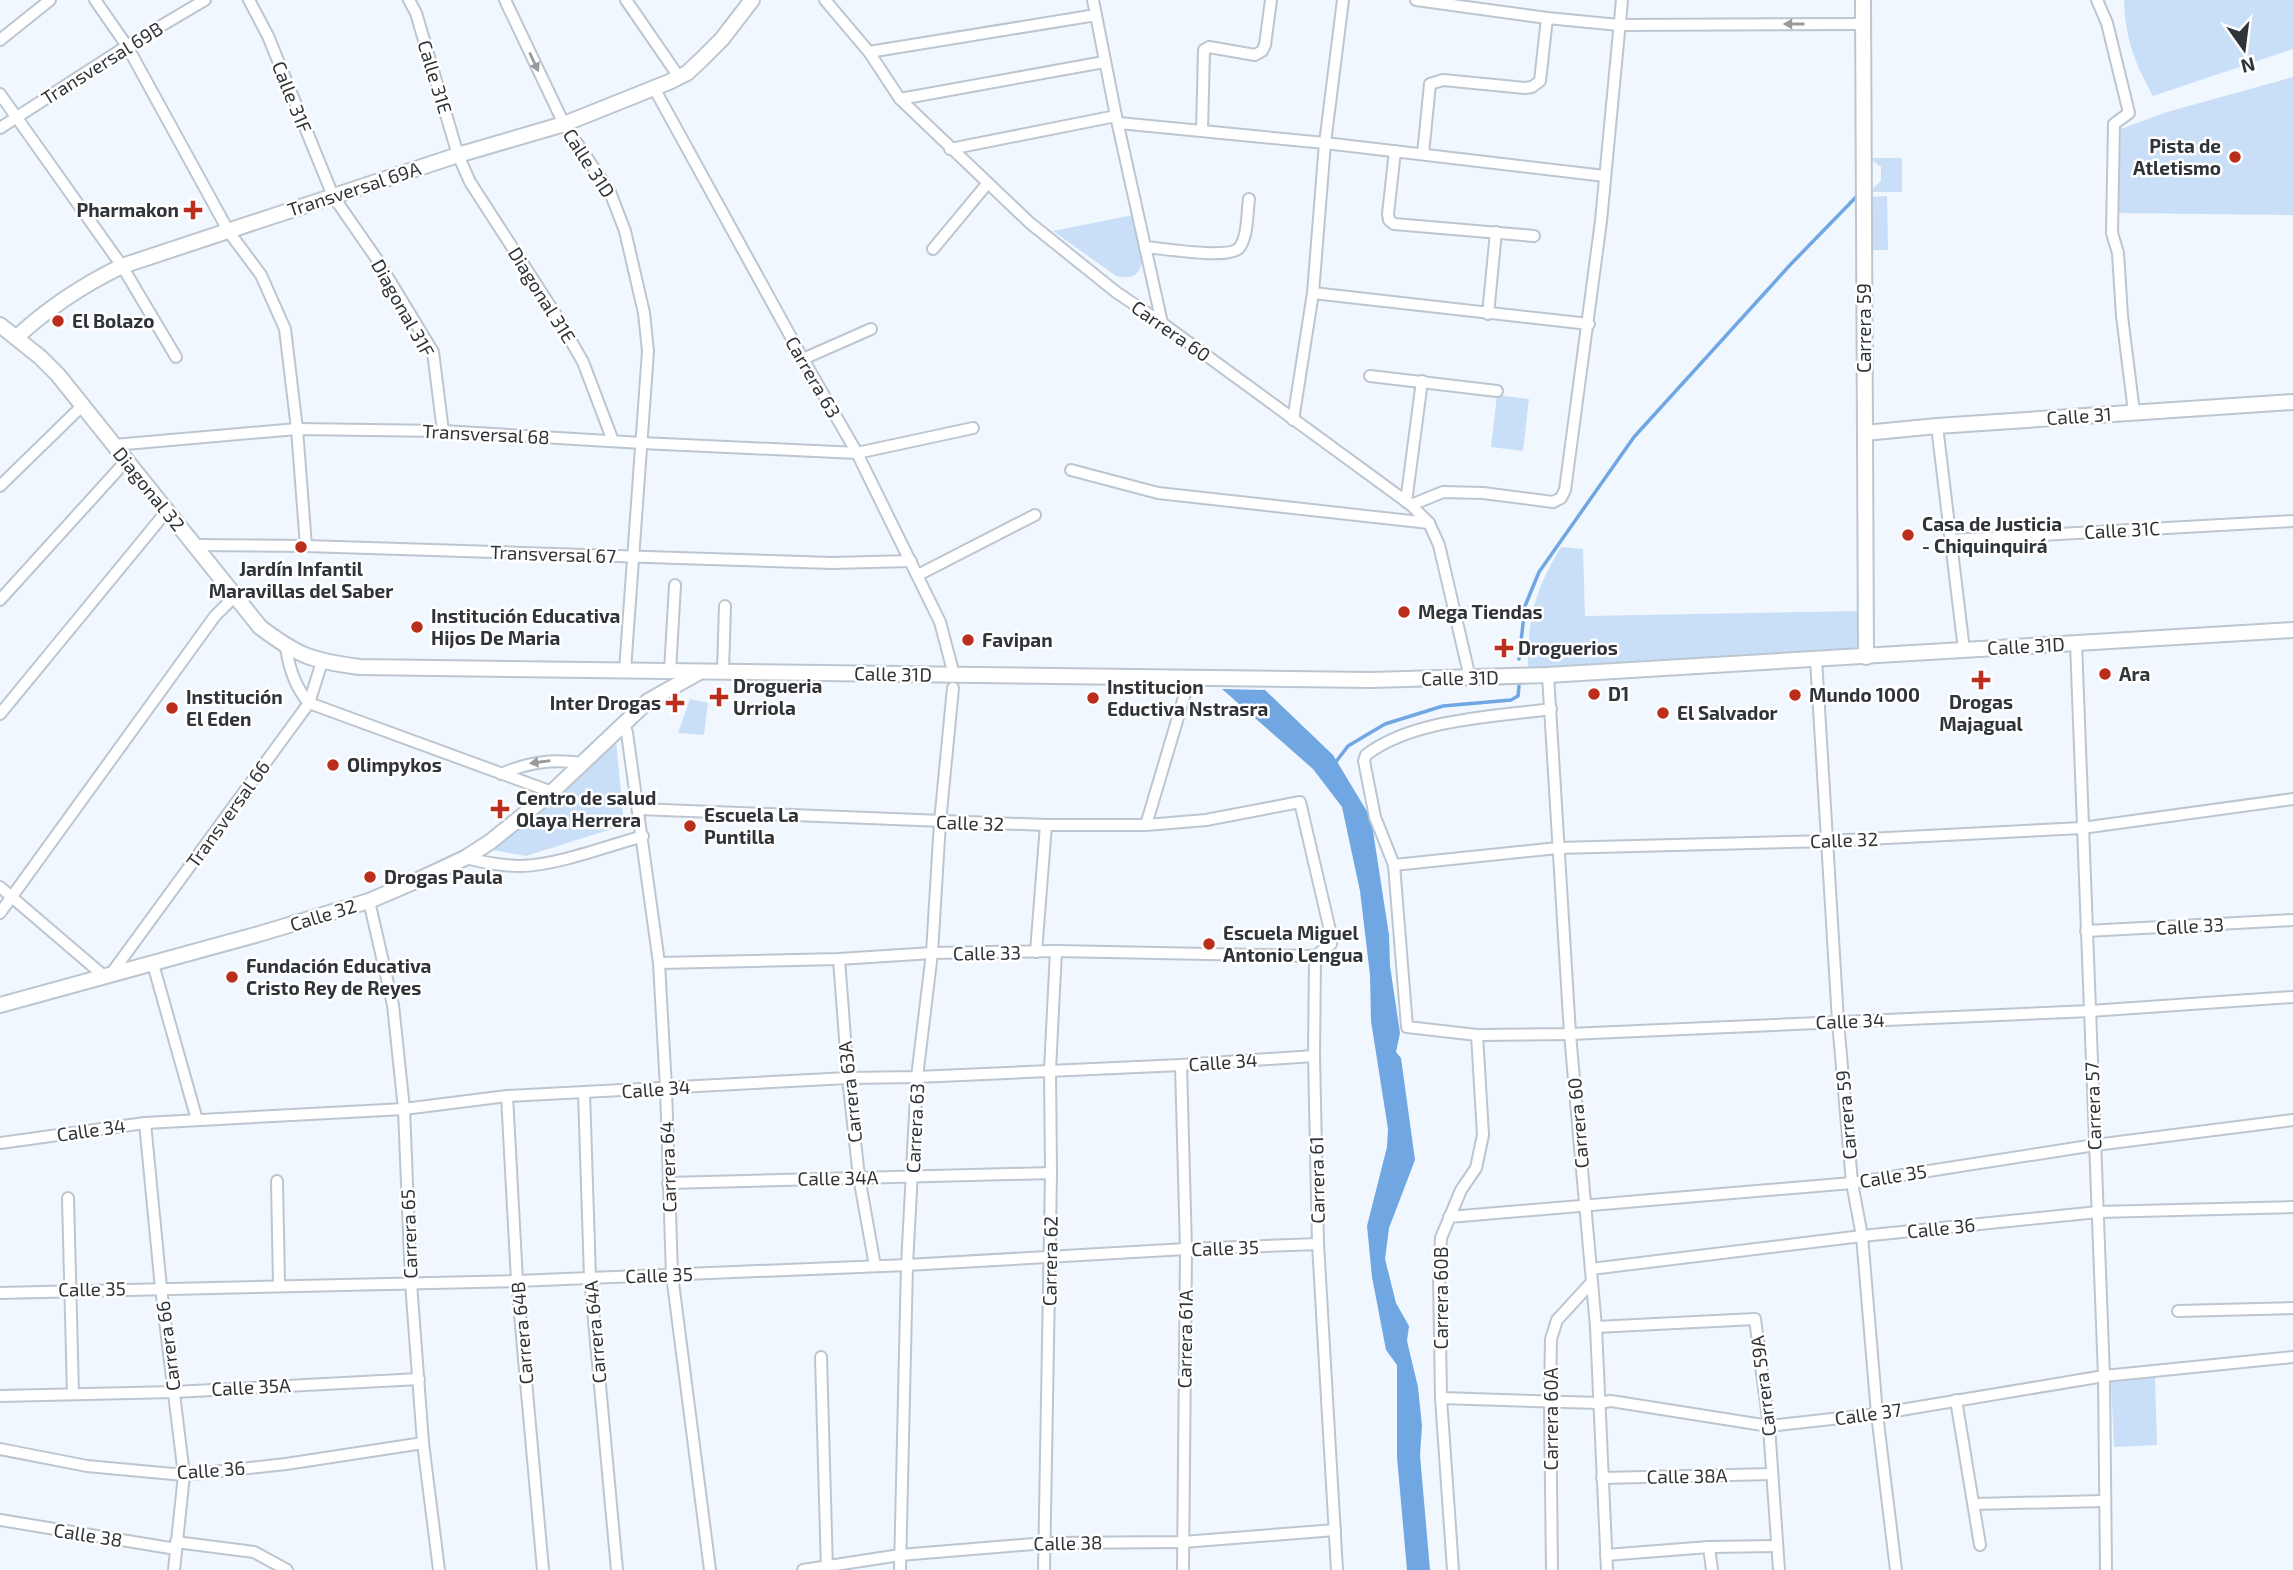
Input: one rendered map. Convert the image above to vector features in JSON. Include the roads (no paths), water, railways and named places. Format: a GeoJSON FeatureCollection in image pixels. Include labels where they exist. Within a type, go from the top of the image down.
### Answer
{"type":"FeatureCollection","features":[{"type":"Feature","properties":{"kind":"street"},"geometry":{"type":"LineString","coordinates":[[0,40],[50,0]]}},
{"type":"Feature","properties":{"kind":"street"},"geometry":{"type":"LineString","coordinates":[[95,0],[127,46],[229,232],[261,275],[285,329],[297,429],[306,546]]}},
{"type":"Feature","properties":{"kind":"street","name":"Transversal 69B"},"geometry":{"type":"LineString","coordinates":[[0,128],[127,46],[205,0]]}},
{"type":"Feature","properties":{"kind":"street","name":"Calle 31F"},"geometry":{"type":"LineString","coordinates":[[249,0],[268,36],[333,196]]}},
{"type":"Feature","properties":{"kind":"street","name":"Calle 31E"},"geometry":{"type":"LineString","coordinates":[[409,0],[416,13],[458,155]]}},
{"type":"Feature","properties":{"kind":"street","name":"Calle 31D"},"geometry":{"type":"LineString","coordinates":[[505,0],[564,124],[610,192],[625,231],[644,313],[648,351],[625,670]]}},
{"type":"Feature","properties":{"kind":"street"},"geometry":{"type":"LineString","coordinates":[[626,0],[679,77]]}},
{"type":"Feature","properties":{"kind":"street","name":"Transversal 69A"},"geometry":{"type":"LineString","coordinates":[[17,337],[76,290],[122,266],[458,155],[564,124],[679,77],[722,39],[752,0]]}},
{"type":"Feature","properties":{"kind":"street","name":"Carrera 60"},"geometry":{"type":"LineString","coordinates":[[825,0],[869,52],[900,99],[987,184],[1061,250],[1409,504],[1429,523],[1439,545],[1470,678]]}},
{"type":"Feature","properties":{"kind":"street"},"geometry":{"type":"LineString","coordinates":[[1093,0],[1104,62],[1163,323]]}},
{"type":"Feature","properties":{"kind":"street"},"geometry":{"type":"LineString","coordinates":[[1202,131],[1204,50],[1209,47],[1255,55],[1262,51],[1271,0]]}},
{"type":"Feature","properties":{"kind":"street"},"geometry":{"type":"LineString","coordinates":[[1293,420],[1313,293],[1325,143],[1343,0]]}},
{"type":"Feature","properties":{"kind":"street"},"geometry":{"type":"LineString","coordinates":[[1416,0],[1483,4],[1547,18],[1619,25],[1863,24]]}},
{"type":"Feature","properties":{"kind":"street"},"geometry":{"type":"LineString","coordinates":[[1422,381],[1409,504],[1443,492],[1483,493],[1553,502],[1561,498],[1566,491],[1589,324],[1622,0]]}},
{"type":"Feature","properties":{"kind":"street","name":"Carrera 59"},"geometry":{"type":"LineString","coordinates":[[1863,0],[1866,657]]}},
{"type":"Feature","properties":{"kind":"street"},"geometry":{"type":"LineString","coordinates":[[2098,0],[2107,23],[2129,113],[2114,124],[2112,222],[2113,241],[2118,253],[2122,316],[2134,412]]}},
{"type":"Feature","properties":{"kind":"street"},"geometry":{"type":"LineString","coordinates":[[869,52],[1096,15]]}},
{"type":"Feature","properties":{"kind":"street"},"geometry":{"type":"LineString","coordinates":[[1423,154],[1430,85],[1443,80],[1525,88],[1537,84],[1540,80],[1547,18]]}},
{"type":"Feature","properties":{"kind":"street"},"geometry":{"type":"LineString","coordinates":[[900,99],[1104,62]]}},
{"type":"Feature","properties":{"kind":"street","name":"Carrera 63"},"geometry":{"type":"LineString","coordinates":[[654,88],[803,359],[858,453],[940,622],[953,681],[940,822],[932,953],[917,1077],[907,1265],[900,1570]]}},
{"type":"Feature","properties":{"kind":"street"},"geometry":{"type":"LineString","coordinates":[[0,94],[122,266],[176,357]]}},
{"type":"Feature","properties":{"kind":"street"},"geometry":{"type":"LineString","coordinates":[[950,149],[1117,119],[1605,176]]}},
{"type":"Feature","properties":{"kind":"street"},"geometry":{"type":"LineString","coordinates":[[1395,151],[1389,220],[1394,224],[1534,236]]}},
{"type":"Feature","properties":{"kind":"street","name":"Diagonal 31E"},"geometry":{"type":"LineString","coordinates":[[458,155],[470,182],[556,315],[583,362],[613,441]]}},
{"type":"Feature","properties":{"kind":"street"},"geometry":{"type":"LineString","coordinates":[[933,249],[987,184]]}},
{"type":"Feature","properties":{"kind":"street","name":"Diagonal 31F"},"geometry":{"type":"LineString","coordinates":[[333,196],[376,258],[433,352],[443,431]]}},
{"type":"Feature","properties":{"kind":"street"},"geometry":{"type":"LineString","coordinates":[[1145,247],[1233,252],[1244,239],[1249,199]]}},
{"type":"Feature","properties":{"kind":"street"},"geometry":{"type":"LineString","coordinates":[[1488,314],[1496,232]]}},
{"type":"Feature","properties":{"kind":"street"},"geometry":{"type":"LineString","coordinates":[[1313,293],[1589,324]]}},
{"type":"Feature","properties":{"kind":"street","name":"Diagonal 32"},"geometry":{"type":"LineString","coordinates":[[0,326],[17,337],[58,375],[260,627],[292,650]]}},
{"type":"Feature","properties":{"kind":"street"},"geometry":{"type":"LineString","coordinates":[[803,359],[871,329]]}},
{"type":"Feature","properties":{"kind":"street"},"geometry":{"type":"LineString","coordinates":[[1370,376],[1497,391]]}},
{"type":"Feature","properties":{"kind":"street","name":"Calle 31"},"geometry":{"type":"LineString","coordinates":[[1865,433],[2293,402]]}},
{"type":"Feature","properties":{"kind":"street"},"geometry":{"type":"LineString","coordinates":[[0,486],[82,405]]}},
{"type":"Feature","properties":{"kind":"street"},"geometry":{"type":"LineString","coordinates":[[1937,426],[1964,650]]}},
{"type":"Feature","properties":{"kind":"street","name":"Transversal 68"},"geometry":{"type":"LineString","coordinates":[[114,445],[297,429],[443,431],[858,453],[973,428]]}},
{"type":"Feature","properties":{"kind":"street"},"geometry":{"type":"LineString","coordinates":[[0,600],[126,461]]}},
{"type":"Feature","properties":{"kind":"street"},"geometry":{"type":"LineString","coordinates":[[1071,470],[1158,494],[1429,523]]}},
{"type":"Feature","properties":{"kind":"street"},"geometry":{"type":"LineString","coordinates":[[0,714],[166,512]]}},
{"type":"Feature","properties":{"kind":"street"},"geometry":{"type":"LineString","coordinates":[[918,575],[1035,515]]}},
{"type":"Feature","properties":{"kind":"street","name":"Calle 31C"},"geometry":{"type":"LineString","coordinates":[[1951,540],[2293,521]]}},
{"type":"Feature","properties":{"kind":"street","name":"Transversal 67"},"geometry":{"type":"LineString","coordinates":[[195,545],[306,546],[832,563],[911,561]]}},
{"type":"Feature","properties":{"kind":"street"},"geometry":{"type":"LineString","coordinates":[[670,671],[676,584]]}},
{"type":"Feature","properties":{"kind":"street"},"geometry":{"type":"LineString","coordinates":[[0,913],[215,616],[235,596]]}},
{"type":"Feature","properties":{"kind":"street"},"geometry":{"type":"LineString","coordinates":[[723,671],[725,606]]}},
{"type":"Feature","properties":{"kind":"street","name":"Calle 31D"},"geometry":{"type":"LineString","coordinates":[[292,650],[322,662],[360,667],[723,671],[953,681],[1191,677],[1470,678],[1548,676],[2293,630]]}},
{"type":"Feature","properties":{"kind":"street","name":"Carrera 57"},"geometry":{"type":"LineString","coordinates":[[2076,643],[2104,1376],[2106,1570]]}},
{"type":"Feature","properties":{"kind":"street"},"geometry":{"type":"LineString","coordinates":[[292,650],[293,679],[309,704],[552,792]]}},
{"type":"Feature","properties":{"kind":"street","name":"Carrera 59"},"geometry":{"type":"LineString","coordinates":[[1816,659],[1838,1021],[1852,1183],[1862,1236],[1877,1414],[1896,1570]]}},
{"type":"Feature","properties":{"kind":"street","name":"Transversal 66"},"geometry":{"type":"LineString","coordinates":[[108,975],[309,704],[322,662]]}},
{"type":"Feature","properties":{"kind":"street","name":"Calle 32"},"geometry":{"type":"LineString","coordinates":[[0,1005],[369,901],[465,858],[490,842],[552,792],[658,694],[702,671]]}},
{"type":"Feature","properties":{"kind":"street","name":"Carrera 60"},"geometry":{"type":"LineString","coordinates":[[1548,676],[1570,1034],[1596,1327],[1607,1570]]}},
{"type":"Feature","properties":{"kind":"street"},"geometry":{"type":"LineString","coordinates":[[1146,825],[1191,677]]}},
{"type":"Feature","properties":{"kind":"street"},"geometry":{"type":"LineString","coordinates":[[1394,865],[1375,817],[1364,761],[1366,755],[1411,731],[1551,709]]}},
{"type":"Feature","properties":{"kind":"street","name":"Carrera 64"},"geometry":{"type":"LineString","coordinates":[[624,723],[643,836],[659,963],[672,1275],[710,1570]]}},
{"type":"Feature","properties":{"kind":"street"},"geometry":{"type":"LineString","coordinates":[[501,774],[540,761],[582,763]]}},
{"type":"Feature","properties":{"kind":"street","name":"Calle 32"},"geometry":{"type":"LineString","coordinates":[[1394,865],[1558,848],[1828,841],[2082,828],[2293,799]]}},
{"type":"Feature","properties":{"kind":"street","name":"Calle 32"},"geometry":{"type":"LineString","coordinates":[[638,809],[940,822],[1146,825],[1206,820],[1300,802]]}},
{"type":"Feature","properties":{"kind":"street","name":"Carrera 61"},"geometry":{"type":"LineString","coordinates":[[1300,802],[1332,939],[1331,944],[1315,956],[1314,1056],[1318,1244],[1338,1570]]}},
{"type":"Feature","properties":{"kind":"street"},"geometry":{"type":"LineString","coordinates":[[1036,952],[1046,825]]}},
{"type":"Feature","properties":{"kind":"street"},"geometry":{"type":"LineString","coordinates":[[465,858],[520,866],[541,864],[643,836]]}},
{"type":"Feature","properties":{"kind":"street","name":"Calle 34"},"geometry":{"type":"LineString","coordinates":[[1394,865],[1407,1027],[1477,1035],[1570,1034],[2090,1011],[2293,997]]}},
{"type":"Feature","properties":{"kind":"street"},"geometry":{"type":"LineString","coordinates":[[0,887],[108,975]]}},
{"type":"Feature","properties":{"kind":"street","name":"Carrera 65"},"geometry":{"type":"LineString","coordinates":[[369,901],[393,1005],[404,1109],[411,1283],[423,1443],[439,1570]]}},
{"type":"Feature","properties":{"kind":"street","name":"Calle 33"},"geometry":{"type":"LineString","coordinates":[[2086,931],[2293,920]]}},
{"type":"Feature","properties":{"kind":"street","name":"Calle 33"},"geometry":{"type":"LineString","coordinates":[[659,963],[1056,951],[1315,956]]}},
{"type":"Feature","properties":{"kind":"street","name":"Carrera 62"},"geometry":{"type":"LineString","coordinates":[[1044,1570],[1051,1173],[1050,1070],[1056,951]]}},
{"type":"Feature","properties":{"kind":"street","name":"Carrera 63A"},"geometry":{"type":"LineString","coordinates":[[839,959],[859,1177],[875,1266]]}},
{"type":"Feature","properties":{"kind":"street"},"geometry":{"type":"LineString","coordinates":[[153,964],[197,1120]]}},
{"type":"Feature","properties":{"kind":"street","name":"Carrera 60B"},"geometry":{"type":"LineString","coordinates":[[1453,1570],[1441,1398],[1439,1275],[1441,1238],[1461,1190],[1476,1168],[1483,1135],[1477,1035]]}},
{"type":"Feature","properties":{"kind":"street","name":"Calle 34"},"geometry":{"type":"LineString","coordinates":[[0,1143],[145,1123],[404,1109],[508,1096],[848,1078],[1181,1065],[1314,1056]]}},
{"type":"Feature","properties":{"kind":"street","name":"Carrera 61A"},"geometry":{"type":"LineString","coordinates":[[1181,1065],[1186,1249],[1183,1570]]}},
{"type":"Feature","properties":{"kind":"street","name":"Carrera 64A"},"geometry":{"type":"LineString","coordinates":[[584,1093],[590,1277],[617,1570]]}},
{"type":"Feature","properties":{"kind":"street","name":"Carrera 64B"},"geometry":{"type":"LineString","coordinates":[[508,1096],[517,1281],[544,1570]]}},
{"type":"Feature","properties":{"kind":"street","name":"Calle 35"},"geometry":{"type":"LineString","coordinates":[[1449,1217],[1852,1183],[2095,1145],[2293,1120]]}},
{"type":"Feature","properties":{"kind":"street","name":"Carrera 66"},"geometry":{"type":"LineString","coordinates":[[145,1123],[161,1288],[184,1475],[174,1570]]}},
{"type":"Feature","properties":{"kind":"street","name":"Calle 34A"},"geometry":{"type":"LineString","coordinates":[[668,1183],[1051,1173]]}},
{"type":"Feature","properties":{"kind":"street"},"geometry":{"type":"LineString","coordinates":[[277,1181],[279,1285]]}},
{"type":"Feature","properties":{"kind":"street"},"geometry":{"type":"LineString","coordinates":[[68,1198],[73,1394]]}},
{"type":"Feature","properties":{"kind":"street","name":"Calle 36"},"geometry":{"type":"LineString","coordinates":[[1591,1269],[1862,1236],[2098,1212],[2293,1208]]}},
{"type":"Feature","properties":{"kind":"street","name":"Calle 35"},"geometry":{"type":"LineString","coordinates":[[0,1293],[71,1289],[517,1281],[1318,1244]]}},
{"type":"Feature","properties":{"kind":"street","name":"Carrera 60A"},"geometry":{"type":"LineString","coordinates":[[1552,1570],[1549,1400],[1551,1339],[1557,1320],[1592,1282]]}},
{"type":"Feature","properties":{"kind":"street"},"geometry":{"type":"LineString","coordinates":[[2178,1311],[2293,1308]]}},
{"type":"Feature","properties":{"kind":"street","name":"Carrera 59A"},"geometry":{"type":"LineString","coordinates":[[1596,1327],[1755,1319],[1769,1426],[1779,1570]]}},
{"type":"Feature","properties":{"kind":"street"},"geometry":{"type":"LineString","coordinates":[[821,1357],[827,1568]]}},
{"type":"Feature","properties":{"kind":"street","name":"Calle 37"},"geometry":{"type":"LineString","coordinates":[[1441,1398],[1598,1403],[1611,1401],[1769,1426],[1877,1414],[2104,1376],[2293,1357]]}},
{"type":"Feature","properties":{"kind":"street","name":"Calle 35A"},"geometry":{"type":"LineString","coordinates":[[0,1396],[174,1392],[419,1379]]}},
{"type":"Feature","properties":{"kind":"street"},"geometry":{"type":"LineString","coordinates":[[1956,1399],[1980,1545]]}},
{"type":"Feature","properties":{"kind":"street","name":"Calle 36"},"geometry":{"type":"LineString","coordinates":[[0,1449],[87,1466],[184,1475],[286,1464],[423,1443]]}},
{"type":"Feature","properties":{"kind":"street","name":"Calle 38A"},"geometry":{"type":"LineString","coordinates":[[1602,1478],[1772,1474]]}},
{"type":"Feature","properties":{"kind":"street"},"geometry":{"type":"LineString","coordinates":[[1974,1504],[2104,1501]]}},
{"type":"Feature","properties":{"kind":"street","name":"Calle 38"},"geometry":{"type":"LineString","coordinates":[[0,1520],[176,1546],[254,1552],[287,1570]]}},
{"type":"Feature","properties":{"kind":"street","name":"Calle 38"},"geometry":{"type":"LineString","coordinates":[[803,1570],[900,1555],[1045,1542],[1182,1542],[1335,1531]]}},
{"type":"Feature","properties":{"kind":"street"},"geometry":{"type":"LineString","coordinates":[[1606,1555],[1709,1547],[1777,1546]]}},
{"type":"Feature","properties":{"kind":"street"},"geometry":{"type":"LineString","coordinates":[[1709,1547],[1712,1570]]}},
{"type":"Feature","properties":{"kind":"water"},"geometry":{"type":"Polygon","coordinates":[[[1222,689],[1265,690],[1333,755],[1371,818],[1389,935],[1390,966],[1400,1033],[1396,1052],[1401,1058],[1415,1160],[1389,1228],[1385,1259],[1396,1303],[1409,1326],[1407,1341],[1418,1387],[1422,1426],[1420,1455],[1430,1570],[1407,1570],[1397,1457],[1397,1365],[1386,1350],[1372,1277],[1367,1226],[1387,1147],[1388,1129],[1371,1021],[1370,975],[1360,891],[1342,807],[1313,769],[1222,689]]]}},
{"type":"Feature","properties":{"kind":"waterway"},"geometry":{"type":"LineString","coordinates":[[1519,659],[1525,606],[1539,572],[1634,437],[1790,265],[1859,194]]}},
{"type":"Feature","properties":{"kind":"waterway"},"geometry":{"type":"LineString","coordinates":[[1335,763],[1348,746],[1385,724],[1443,706],[1511,700],[1518,696],[1519,686]]}},
{"type":"Feature","properties":{"kind":"place","name":"Pista de Atletismo"},"geometry":{"type":"Point","coordinates":[2235,157]}},
{"type":"Feature","properties":{"kind":"place","name":"Pharmakon"},"geometry":{"type":"Point","coordinates":[193,210]}},
{"type":"Feature","properties":{"kind":"place","name":"El Bolazo"},"geometry":{"type":"Point","coordinates":[58,321]}},
{"type":"Feature","properties":{"kind":"place","name":"Casa de Justicia - Chiquinquirá"},"geometry":{"type":"Point","coordinates":[1908,535]}},
{"type":"Feature","properties":{"kind":"place","name":"Jardín Infantil Maravillas del Saber"},"geometry":{"type":"Point","coordinates":[301,547]}},
{"type":"Feature","properties":{"kind":"place","name":"Mega Tiendas"},"geometry":{"type":"Point","coordinates":[1404,612]}},
{"type":"Feature","properties":{"kind":"place","name":"Institución Educativa Hijos De Maria"},"geometry":{"type":"Point","coordinates":[417,627]}},
{"type":"Feature","properties":{"kind":"place","name":"Favipan"},"geometry":{"type":"Point","coordinates":[968,640]}},
{"type":"Feature","properties":{"kind":"place","name":"Droguerios"},"geometry":{"type":"Point","coordinates":[1504,648]}},
{"type":"Feature","properties":{"kind":"place","name":"Ara"},"geometry":{"type":"Point","coordinates":[2105,674]}},
{"type":"Feature","properties":{"kind":"place","name":"Drogas Majagual"},"geometry":{"type":"Point","coordinates":[1981,680]}},
{"type":"Feature","properties":{"kind":"place","name":"D1"},"geometry":{"type":"Point","coordinates":[1594,694]}},
{"type":"Feature","properties":{"kind":"place","name":"Mundo 1000"},"geometry":{"type":"Point","coordinates":[1795,695]}},
{"type":"Feature","properties":{"kind":"place","name":"Drogueria Urriola"},"geometry":{"type":"Point","coordinates":[719,697]}},
{"type":"Feature","properties":{"kind":"place","name":"Institucion Eductiva Nstrasra"},"geometry":{"type":"Point","coordinates":[1093,698]}},
{"type":"Feature","properties":{"kind":"place","name":"Inter Drogas"},"geometry":{"type":"Point","coordinates":[675,703]}},
{"type":"Feature","properties":{"kind":"place","name":"Institución El Eden"},"geometry":{"type":"Point","coordinates":[172,708]}},
{"type":"Feature","properties":{"kind":"place","name":"El Salvador"},"geometry":{"type":"Point","coordinates":[1663,713]}},
{"type":"Feature","properties":{"kind":"place","name":"Olimpykos"},"geometry":{"type":"Point","coordinates":[333,765]}},
{"type":"Feature","properties":{"kind":"place","name":"Centro de salud Olaya Herrera"},"geometry":{"type":"Point","coordinates":[500,809]}},
{"type":"Feature","properties":{"kind":"place","name":"Escuela La Puntilla"},"geometry":{"type":"Point","coordinates":[690,826]}},
{"type":"Feature","properties":{"kind":"place","name":"Drogas Paula"},"geometry":{"type":"Point","coordinates":[370,877]}},
{"type":"Feature","properties":{"kind":"place","name":"Escuela Miguel Antonio Lengua"},"geometry":{"type":"Point","coordinates":[1209,944]}},
{"type":"Feature","properties":{"kind":"place","name":"Fundación Educativa Cristo Rey de Reyes"},"geometry":{"type":"Point","coordinates":[232,977]}}]}
